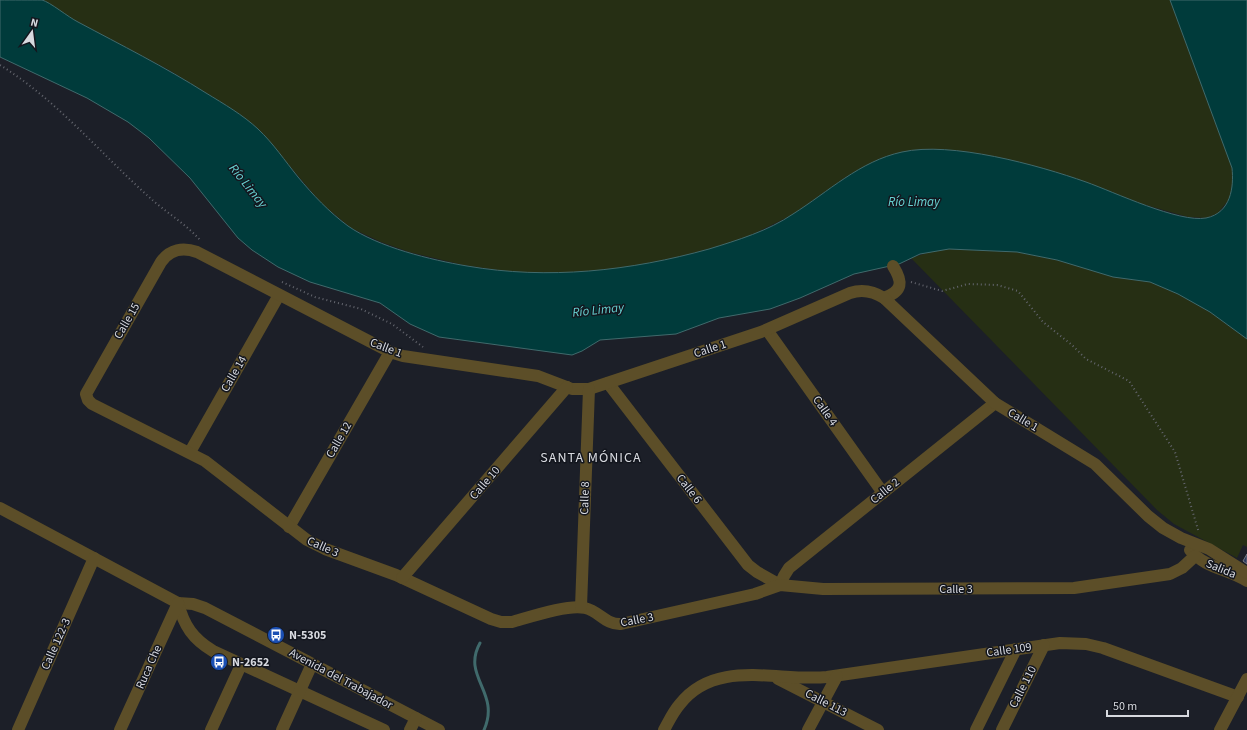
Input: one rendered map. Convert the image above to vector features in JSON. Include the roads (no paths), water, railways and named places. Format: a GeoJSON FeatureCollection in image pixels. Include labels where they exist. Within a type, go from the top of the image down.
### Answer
{"type":"FeatureCollection","features":[{"type":"Feature","properties":{"kind":"street","name":"Calle 1"},"geometry":{"type":"LineString","coordinates":[[176,250],[186,249],[197,252],[390,352],[403,356],[548,378],[567,388],[576,390],[589,389],[767,330],[854,291],[870,292],[884,298],[995,402],[1095,464],[1148,516],[1163,528],[1181,538]]}},
{"type":"Feature","properties":{"kind":"street","name":"Calle 15"},"geometry":{"type":"LineString","coordinates":[[86,397],[88,389],[161,262],[167,255],[176,250]]}},
{"type":"Feature","properties":{"kind":"street"},"geometry":{"type":"LineString","coordinates":[[884,298],[897,290],[900,280],[893,266]]}},
{"type":"Feature","properties":{"kind":"street","name":"Calle 14"},"geometry":{"type":"LineString","coordinates":[[190,452],[279,295]]}},
{"type":"Feature","properties":{"kind":"street","name":"Calle 4"},"geometry":{"type":"LineString","coordinates":[[767,330],[883,493]]}},
{"type":"Feature","properties":{"kind":"street","name":"Calle 12"},"geometry":{"type":"LineString","coordinates":[[288,527],[390,352]]}},
{"type":"Feature","properties":{"kind":"street","name":"Calle 6"},"geometry":{"type":"LineString","coordinates":[[608,382],[748,565],[761,575],[780,585]]}},
{"type":"Feature","properties":{"kind":"street","name":"Calle 10"},"geometry":{"type":"LineString","coordinates":[[402,578],[567,388]]}},
{"type":"Feature","properties":{"kind":"street","name":"Calle 8"},"geometry":{"type":"LineString","coordinates":[[581,607],[589,389]]}},
{"type":"Feature","properties":{"kind":"street","name":"Calle 3"},"geometry":{"type":"LineString","coordinates":[[86,397],[92,404],[190,452],[212,466],[301,537],[319,547],[402,578],[491,619],[501,622],[512,622],[581,607],[594,611],[610,623],[621,624],[755,594],[780,585],[823,590],[1074,588],[1170,574],[1187,565],[1195,556]]}},
{"type":"Feature","properties":{"kind":"street","name":"Calle 2"},"geometry":{"type":"LineString","coordinates":[[780,585],[789,568],[995,402]]}},
{"type":"Feature","properties":{"kind":"street","name":"Avenida del Trabajador"},"geometry":{"type":"LineString","coordinates":[[0,508],[178,603],[193,604],[205,608],[439,730]]}},
{"type":"Feature","properties":{"kind":"street"},"geometry":{"type":"LineString","coordinates":[[1181,538],[1205,547],[1247,573]]}},
{"type":"Feature","properties":{"kind":"street","name":"Salida"},"geometry":{"type":"LineString","coordinates":[[1181,538],[1195,556],[1205,563],[1247,581]]}},
{"type":"Feature","properties":{"kind":"street","name":"Calle 122-3"},"geometry":{"type":"LineString","coordinates":[[18,730],[94,558]]}},
{"type":"Feature","properties":{"kind":"street"},"geometry":{"type":"LineString","coordinates":[[178,603],[184,622],[195,639],[213,651],[384,730]]}},
{"type":"Feature","properties":{"kind":"street","name":"Ruca Che"},"geometry":{"type":"LineString","coordinates":[[120,730],[178,603]]}},
{"type":"Feature","properties":{"kind":"street","name":"Calle 109"},"geometry":{"type":"LineString","coordinates":[[664,730],[680,703],[701,686],[727,677],[746,675],[812,678],[836,676],[1069,642],[1094,646],[1238,697]]}},
{"type":"Feature","properties":{"kind":"street","name":"Calle 110"},"geometry":{"type":"LineString","coordinates":[[1002,730],[1044,645]]}},
{"type":"Feature","properties":{"kind":"street","name":"Calle 110"},"geometry":{"type":"LineString","coordinates":[[976,730],[1016,649]]}},
{"type":"Feature","properties":{"kind":"street"},"geometry":{"type":"LineString","coordinates":[[282,730],[312,664]]}},
{"type":"Feature","properties":{"kind":"street"},"geometry":{"type":"LineString","coordinates":[[211,730],[241,665]]}},
{"type":"Feature","properties":{"kind":"street","name":"Calle 113"},"geometry":{"type":"LineString","coordinates":[[773,676],[878,730]]}},
{"type":"Feature","properties":{"kind":"street"},"geometry":{"type":"LineString","coordinates":[[808,730],[836,676]]}},
{"type":"Feature","properties":{"kind":"street"},"geometry":{"type":"LineString","coordinates":[[1220,730],[1247,680]]}},
{"type":"Feature","properties":{"kind":"street"},"geometry":{"type":"LineString","coordinates":[[410,730],[416,718]]}},
{"type":"Feature","properties":{"kind":"water","name":"Río Limay"},"geometry":{"type":"Polygon","coordinates":[[[0,0],[45,1],[74,20],[175,74],[233,110],[263,134],[309,190],[334,215],[360,234],[405,252],[467,266],[497,270],[558,273],[619,268],[649,263],[709,249],[742,238],[783,220],[845,178],[872,162],[902,152],[922,149],[969,152],[994,156],[1066,175],[1146,206],[1180,216],[1206,218],[1214,215],[1221,211],[1229,198],[1232,183],[1232,168],[1170,0],[1247,0],[1247,339],[1210,312],[1178,294],[1150,282],[1113,277],[1057,260],[1017,252],[949,249],[920,254],[899,264],[854,274],[800,298],[770,309],[719,318],[676,334],[600,340],[572,355],[439,337],[410,324],[380,303],[310,282],[278,267],[252,250],[238,238],[190,178],[149,138],[128,122],[87,98],[0,57],[0,0]]]}},
{"type":"Feature","properties":{"kind":"waterway"},"geometry":{"type":"LineString","coordinates":[[480,643],[475,655],[475,666],[488,705],[488,717],[484,730]]}},
{"type":"Feature","properties":{"kind":"place","name":"N-5305"},"geometry":{"type":"Point","coordinates":[276,635]}},
{"type":"Feature","properties":{"kind":"place","name":"N-2652"},"geometry":{"type":"Point","coordinates":[219,662]}},
{"type":"Feature","properties":{"kind":"district","name":"SANTA MÓNICA"},"geometry":{"type":"Point","coordinates":[591,458]}}]}
